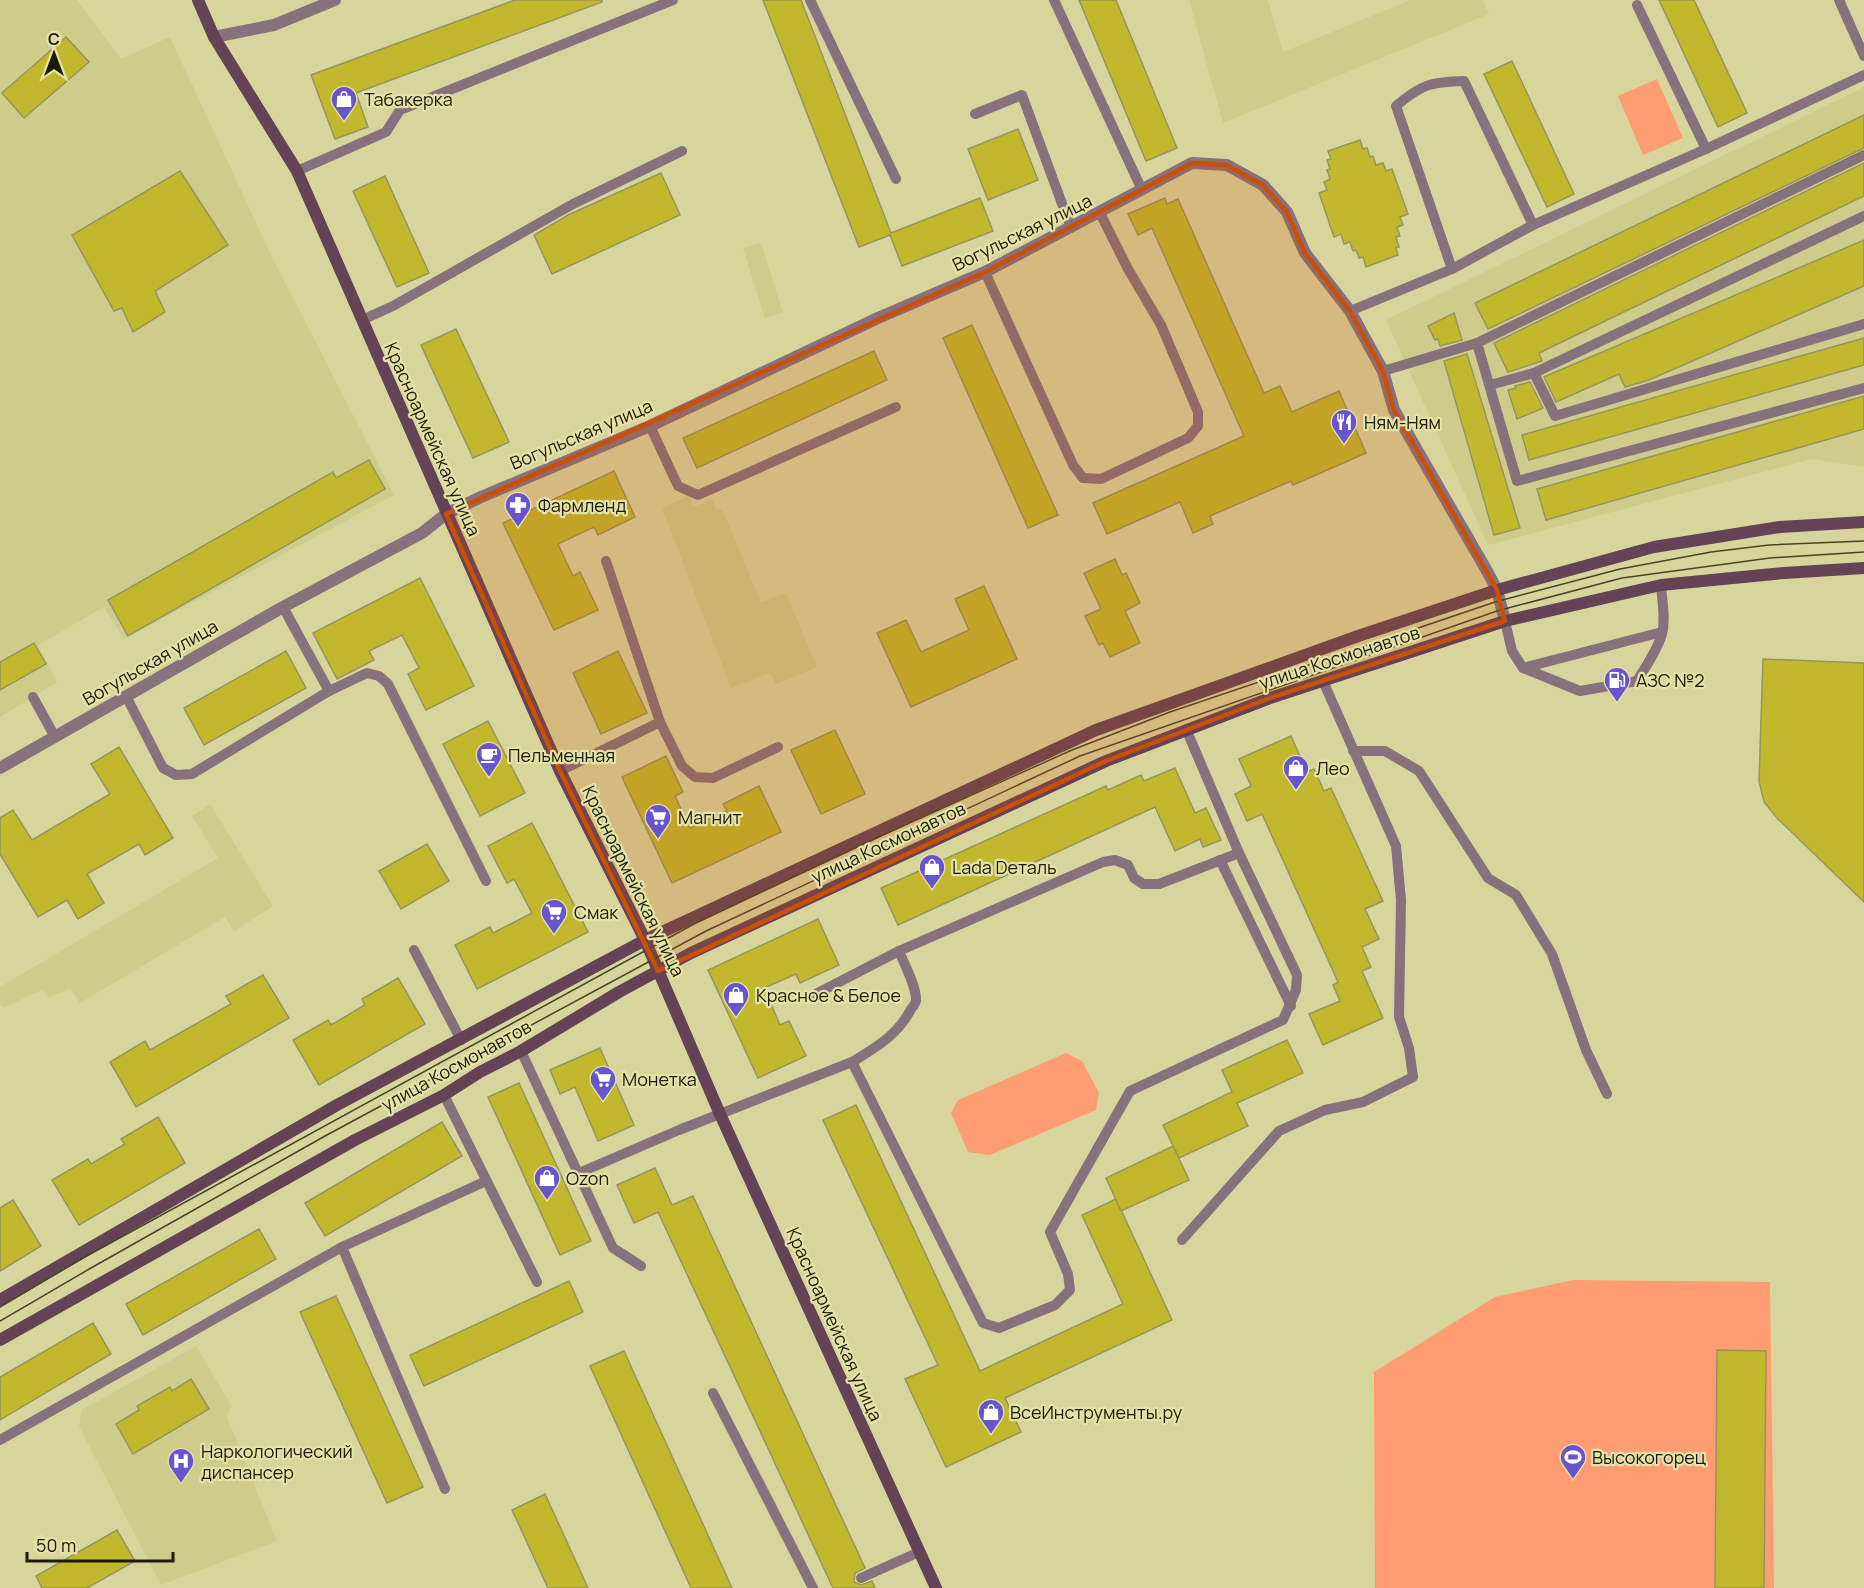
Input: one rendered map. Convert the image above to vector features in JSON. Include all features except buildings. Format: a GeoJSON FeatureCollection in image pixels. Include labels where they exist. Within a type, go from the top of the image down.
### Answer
{"type":"FeatureCollection","features":[{"type":"Feature","properties":{"kind":"main road","name":"Красноармейская улица"},"geometry":{"type":"LineString","coordinates":[[198,0],[214,37],[297,171],[560,771],[645,940],[720,1114],[936,1588]]}},
{"type":"Feature","properties":{"kind":"main road","name":"улица Космонавтов"},"geometry":{"type":"LineString","coordinates":[[0,1300],[337,1105],[645,940],[1096,730],[1361,635],[1497,590],[1654,547],[1779,527],[1864,522]]}},
{"type":"Feature","properties":{"kind":"main road","name":"улица Космонавтов"},"geometry":{"type":"LineString","coordinates":[[0,1340],[355,1140],[444,1095],[480,1072],[521,1051],[691,953],[1106,761],[1270,698],[1505,621],[1661,585],[1864,568]]}},
{"type":"Feature","properties":{"kind":"street"},"geometry":{"type":"LineString","coordinates":[[214,37],[274,25],[335,0]]}},
{"type":"Feature","properties":{"kind":"street","name":"Вогульская улица"},"geometry":{"type":"LineString","coordinates":[[0,768],[283,607],[422,533],[446,514],[650,426],[878,318],[985,272],[1192,163],[1227,165],[1263,185],[1287,212],[1305,253],[1350,311]]}},
{"type":"Feature","properties":{"kind":"street"},"geometry":{"type":"LineString","coordinates":[[1350,311],[1383,371],[1394,410],[1497,590],[1505,621]]}},
{"type":"Feature","properties":{"kind":"lane"},"geometry":{"type":"LineString","coordinates":[[297,171],[386,132],[400,110],[673,0]]}},
{"type":"Feature","properties":{"kind":"lane"},"geometry":{"type":"LineString","coordinates":[[810,0],[896,179]]}},
{"type":"Feature","properties":{"kind":"lane"},"geometry":{"type":"LineString","coordinates":[[1054,0],[1142,190]]}},
{"type":"Feature","properties":{"kind":"lane"},"geometry":{"type":"LineString","coordinates":[[1839,0],[1864,56]]}},
{"type":"Feature","properties":{"kind":"lane"},"geometry":{"type":"LineString","coordinates":[[1637,5],[1706,149]]}},
{"type":"Feature","properties":{"kind":"lane"},"geometry":{"type":"LineString","coordinates":[[1350,311],[1452,269],[1533,225],[1706,149],[1864,75]]}},
{"type":"Feature","properties":{"kind":"lane"},"geometry":{"type":"LineString","coordinates":[[1452,269],[1396,106],[1415,90],[1439,82],[1464,81],[1533,225]]}},
{"type":"Feature","properties":{"kind":"lane"},"geometry":{"type":"LineString","coordinates":[[975,114],[1022,95],[1071,228]]}},
{"type":"Feature","properties":{"kind":"lane"},"geometry":{"type":"LineString","coordinates":[[362,320],[393,306],[573,204],[682,151]]}},
{"type":"Feature","properties":{"kind":"lane"},"geometry":{"type":"LineString","coordinates":[[1383,371],[1478,343],[1864,155]]}},
{"type":"Feature","properties":{"kind":"lane"},"geometry":{"type":"LineString","coordinates":[[985,272],[1072,465],[1083,478],[1101,479],[1188,438],[1198,426],[1198,412],[1161,325],[1128,269],[1100,213]]}},
{"type":"Feature","properties":{"kind":"lane"},"geometry":{"type":"LineString","coordinates":[[1490,385],[1534,373],[1864,216]]}},
{"type":"Feature","properties":{"kind":"lane"},"geometry":{"type":"LineString","coordinates":[[1534,373],[1555,416],[1864,324]]}},
{"type":"Feature","properties":{"kind":"lane"},"geometry":{"type":"LineString","coordinates":[[1478,343],[1517,481],[1864,388]]}},
{"type":"Feature","properties":{"kind":"lane"},"geometry":{"type":"LineString","coordinates":[[650,426],[678,486],[698,495],[896,407]]}},
{"type":"Feature","properties":{"kind":"lane"},"geometry":{"type":"LineString","coordinates":[[606,561],[660,722],[682,766],[695,777],[713,778],[778,747]]}},
{"type":"Feature","properties":{"kind":"lane"},"geometry":{"type":"LineString","coordinates":[[1505,621],[1512,651],[1523,668],[1580,691],[1637,681],[1662,632],[1664,618],[1661,585]]}},
{"type":"Feature","properties":{"kind":"lane"},"geometry":{"type":"LineString","coordinates":[[283,607],[329,691]]}},
{"type":"Feature","properties":{"kind":"lane"},"geometry":{"type":"LineString","coordinates":[[1523,668],[1662,632]]}},
{"type":"Feature","properties":{"kind":"lane"},"geometry":{"type":"LineString","coordinates":[[126,696],[164,768],[176,775],[192,774],[329,691],[367,673],[379,675],[388,684],[486,881]]}},
{"type":"Feature","properties":{"kind":"lane"},"geometry":{"type":"LineString","coordinates":[[1182,1240],[1279,1131],[1325,1110],[1363,1102],[1413,1077],[1409,1048],[1399,1017],[1401,900],[1396,846],[1323,681]]}},
{"type":"Feature","properties":{"kind":"lane"},"geometry":{"type":"LineString","coordinates":[[33,697],[55,737]]}},
{"type":"Feature","properties":{"kind":"lane"},"geometry":{"type":"LineString","coordinates":[[560,771],[660,722]]}},
{"type":"Feature","properties":{"kind":"lane"},"geometry":{"type":"LineString","coordinates":[[852,1062],[983,1323],[999,1328],[1055,1305],[1070,1290],[1068,1274],[1050,1232],[1130,1091],[1283,1020],[1296,990],[1297,975],[1239,853],[1186,729]]}},
{"type":"Feature","properties":{"kind":"lane"},"geometry":{"type":"LineString","coordinates":[[1353,751],[1385,751],[1419,771],[1488,878],[1516,895],[1552,954],[1586,1050],[1607,1094]]}},
{"type":"Feature","properties":{"kind":"lane"},"geometry":{"type":"LineString","coordinates":[[814,995],[899,951],[1103,862],[1115,860],[1128,865],[1134,878],[1143,884],[1159,884],[1239,853]]}},
{"type":"Feature","properties":{"kind":"lane"},"geometry":{"type":"LineString","coordinates":[[1220,860],[1291,1006]]}},
{"type":"Feature","properties":{"kind":"lane"},"geometry":{"type":"LineString","coordinates":[[414,950],[461,1040]]}},
{"type":"Feature","properties":{"kind":"lane"},"geometry":{"type":"LineString","coordinates":[[579,1173],[852,1062],[876,1048],[896,1032],[916,1001],[911,979],[899,951]]}},
{"type":"Feature","properties":{"kind":"lane"},"geometry":{"type":"LineString","coordinates":[[521,1051],[613,1248],[641,1266]]}},
{"type":"Feature","properties":{"kind":"lane"},"geometry":{"type":"LineString","coordinates":[[444,1095],[537,1282]]}},
{"type":"Feature","properties":{"kind":"lane"},"geometry":{"type":"LineString","coordinates":[[0,1440],[342,1247],[486,1181]]}},
{"type":"Feature","properties":{"kind":"lane"},"geometry":{"type":"LineString","coordinates":[[342,1247],[445,1489]]}},
{"type":"Feature","properties":{"kind":"lane"},"geometry":{"type":"LineString","coordinates":[[713,1393],[813,1588]]}},
{"type":"Feature","properties":{"kind":"lane"},"geometry":{"type":"LineString","coordinates":[[861,1578],[919,1552]]}},
{"type":"Feature","properties":{"kind":"highlighted area"},"geometry":{"type":"Polygon","coordinates":[[[1192,163],[1227,165],[1263,185],[1287,212],[1305,253],[1350,311],[1383,371],[1394,410],[1497,590],[1505,621],[1270,698],[1106,761],[658,971],[560,771],[446,514],[985,272],[1192,163]]]}},
{"type":"Feature","properties":{"kind":"shaded area"},"geometry":{"type":"Polygon","coordinates":[[[0,0],[77,0],[121,59],[170,37],[270,253],[394,495],[124,639],[104,607],[38,645],[57,682],[0,717],[0,0]]]}},
{"type":"Feature","properties":{"kind":"shaded area"},"geometry":{"type":"Polygon","coordinates":[[[1189,0],[1268,0],[1283,52],[1411,0],[1483,0],[1489,14],[1223,123],[1189,0]]]}},
{"type":"Feature","properties":{"kind":"shaded area"},"geometry":{"type":"Polygon","coordinates":[[[1657,79],[1683,138],[1643,155],[1618,96],[1657,79]]]}},
{"type":"Feature","properties":{"kind":"shaded area"},"geometry":{"type":"Polygon","coordinates":[[[1864,87],[1864,467],[1812,459],[1488,545],[1386,320],[1864,87]]]}},
{"type":"Feature","properties":{"kind":"shaded area"},"geometry":{"type":"Polygon","coordinates":[[[761,243],[783,313],[765,318],[743,248],[761,243]]]}},
{"type":"Feature","properties":{"kind":"shaded area"},"geometry":{"type":"Polygon","coordinates":[[[689,496],[693,507],[712,499],[717,511],[722,509],[761,602],[786,593],[817,667],[776,684],[770,673],[731,688],[662,508],[689,496]]]}},
{"type":"Feature","properties":{"kind":"shaded area"},"geometry":{"type":"Polygon","coordinates":[[[210,804],[273,906],[234,931],[225,917],[80,1003],[70,988],[49,998],[42,990],[3,1008],[0,1003],[0,987],[218,858],[192,816],[210,804]]]}},
{"type":"Feature","properties":{"kind":"shaded area"},"geometry":{"type":"Polygon","coordinates":[[[1066,1053],[1082,1061],[1099,1093],[1096,1110],[990,1155],[968,1152],[951,1113],[958,1100],[1066,1053]]]}},
{"type":"Feature","properties":{"kind":"shaded area","name":"Высокогорец"},"geometry":{"type":"Polygon","coordinates":[[[1573,1280],[1770,1282],[1774,1588],[1375,1588],[1374,1372],[1495,1297],[1573,1280]]]}},
{"type":"Feature","properties":{"kind":"shaded area","name":"Наркологический диспансер"},"geometry":{"type":"Polygon","coordinates":[[[196,1346],[231,1405],[227,1417],[277,1541],[161,1585],[79,1426],[82,1410],[196,1346]]]}},
{"type":"Feature","properties":{"kind":"tram line"},"geometry":{"type":"LineString","coordinates":[[0,1307],[83,1258],[694,924],[874,839],[1072,750],[1170,712],[1495,602],[1620,569],[1711,552],[1769,545],[1864,541]]}},
{"type":"Feature","properties":{"kind":"tram line"},"geometry":{"type":"LineString","coordinates":[[0,1321],[325,1136],[706,931],[1080,756],[1497,611],[1622,578],[1770,558],[1864,552]]}},
{"type":"Feature","properties":{"kind":"place","name":"Табакерка"},"geometry":{"type":"Point","coordinates":[344,122]}},
{"type":"Feature","properties":{"kind":"place","name":"Ням-Ням"},"geometry":{"type":"Point","coordinates":[1344,445]}},
{"type":"Feature","properties":{"kind":"place","name":"Фармленд"},"geometry":{"type":"Point","coordinates":[518,528]}},
{"type":"Feature","properties":{"kind":"place","name":"АЗС №2"},"geometry":{"type":"Point","coordinates":[1617,703]}},
{"type":"Feature","properties":{"kind":"place","name":"Пельменная"},"geometry":{"type":"Point","coordinates":[489,778]}},
{"type":"Feature","properties":{"kind":"place","name":"Лео"},"geometry":{"type":"Point","coordinates":[1296,791]}},
{"type":"Feature","properties":{"kind":"place","name":"Магнит"},"geometry":{"type":"Point","coordinates":[658,840]}},
{"type":"Feature","properties":{"kind":"place","name":"Lada Dеталь"},"geometry":{"type":"Point","coordinates":[932,890]}},
{"type":"Feature","properties":{"kind":"place","name":"Смак"},"geometry":{"type":"Point","coordinates":[554,935]}},
{"type":"Feature","properties":{"kind":"place","name":"Красное & Белое"},"geometry":{"type":"Point","coordinates":[736,1018]}},
{"type":"Feature","properties":{"kind":"place","name":"Монетка"},"geometry":{"type":"Point","coordinates":[603,1102]}},
{"type":"Feature","properties":{"kind":"place","name":"Ozon"},"geometry":{"type":"Point","coordinates":[547,1201]}},
{"type":"Feature","properties":{"kind":"place","name":"ВсеИнструменты.ру"},"geometry":{"type":"Point","coordinates":[991,1435]}},
{"type":"Feature","properties":{"kind":"place","name":"Высокогорец"},"geometry":{"type":"Point","coordinates":[1573,1480]}},
{"type":"Feature","properties":{"kind":"place","name":"Наркологический диспансер"},"geometry":{"type":"Point","coordinates":[181,1484]}}]}
